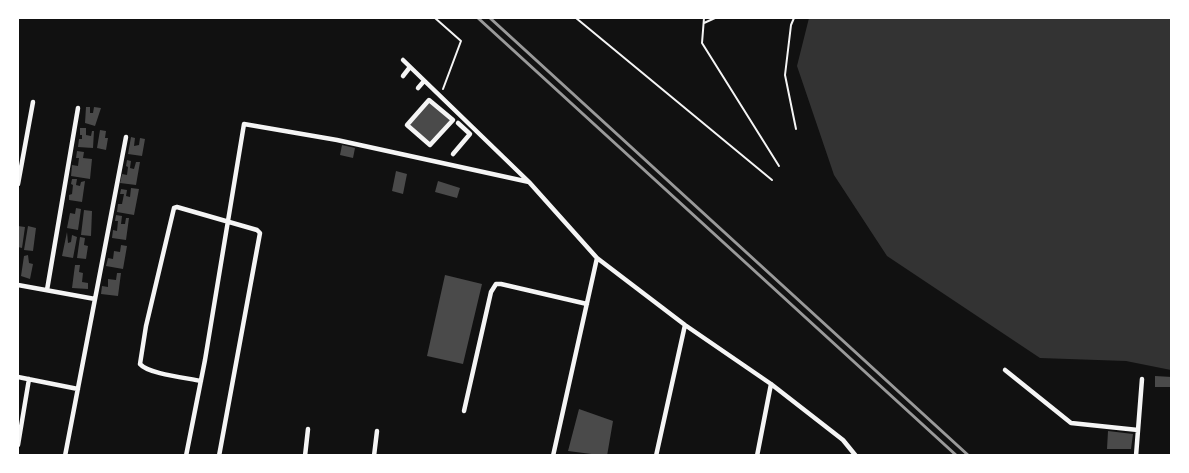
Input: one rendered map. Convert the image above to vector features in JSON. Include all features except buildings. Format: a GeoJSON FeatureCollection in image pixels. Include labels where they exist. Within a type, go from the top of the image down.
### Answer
{"type":"FeatureCollection","features":[{"type":"Feature","properties":{"kind":"street"},"geometry":{"type":"LineString","coordinates":[[403,60],[529,182],[597,258],[685,325],[771,384],[843,440],[856,456]]}},
{"type":"Feature","properties":{"kind":"street"},"geometry":{"type":"LineString","coordinates":[[404,76],[410,67]]}},
{"type":"Feature","properties":{"kind":"street"},"geometry":{"type":"LineString","coordinates":[[418,88],[424,81]]}},
{"type":"Feature","properties":{"kind":"street"},"geometry":{"type":"LineString","coordinates":[[437,107],[442,98]]}},
{"type":"Feature","properties":{"kind":"street"},"geometry":{"type":"LineString","coordinates":[[459,114],[456,122],[430,145],[407,126],[407,122],[427,100],[456,122],[470,134]]}},
{"type":"Feature","properties":{"kind":"street"},"geometry":{"type":"LineString","coordinates":[[18,184],[33,102]]}},
{"type":"Feature","properties":{"kind":"street"},"geometry":{"type":"LineString","coordinates":[[47,290],[78,108]]}},
{"type":"Feature","properties":{"kind":"street"},"geometry":{"type":"LineString","coordinates":[[186,456],[201,380],[244,124],[337,140],[529,182]]}},
{"type":"Feature","properties":{"kind":"street"},"geometry":{"type":"LineString","coordinates":[[453,154],[474,129]]}},
{"type":"Feature","properties":{"kind":"street"},"geometry":{"type":"LineString","coordinates":[[65,456],[126,137]]}},
{"type":"Feature","properties":{"kind":"street"},"geometry":{"type":"LineString","coordinates":[[201,380],[142,368],[140,364],[146,326],[174,208],[177,207],[257,230],[260,233],[219,456]]}},
{"type":"Feature","properties":{"kind":"street"},"geometry":{"type":"LineString","coordinates":[[553,456],[597,258]]}},
{"type":"Feature","properties":{"kind":"street"},"geometry":{"type":"LineString","coordinates":[[464,412],[492,292],[496,284],[587,304]]}},
{"type":"Feature","properties":{"kind":"street"},"geometry":{"type":"LineString","coordinates":[[18,285],[95,299]]}},
{"type":"Feature","properties":{"kind":"street"},"geometry":{"type":"LineString","coordinates":[[656,456],[685,325]]}},
{"type":"Feature","properties":{"kind":"street"},"geometry":{"type":"LineString","coordinates":[[1005,370],[1071,423],[1138,430]]}},
{"type":"Feature","properties":{"kind":"street"},"geometry":{"type":"LineString","coordinates":[[18,377],[78,389]]}},
{"type":"Feature","properties":{"kind":"street"},"geometry":{"type":"LineString","coordinates":[[18,445],[29,379]]}},
{"type":"Feature","properties":{"kind":"street"},"geometry":{"type":"LineString","coordinates":[[1136,456],[1142,379]]}},
{"type":"Feature","properties":{"kind":"street"},"geometry":{"type":"LineString","coordinates":[[757,456],[771,384]]}},
{"type":"Feature","properties":{"kind":"street"},"geometry":{"type":"LineString","coordinates":[[305,456],[308,429]]}},
{"type":"Feature","properties":{"kind":"street"},"geometry":{"type":"LineString","coordinates":[[374,456],[377,431]]}},
{"type":"Feature","properties":{"kind":"path"},"geometry":{"type":"LineString","coordinates":[[435,18],[461,41],[442,98]]}},
{"type":"Feature","properties":{"kind":"path"},"geometry":{"type":"LineString","coordinates":[[576,18],[772,180]]}},
{"type":"Feature","properties":{"kind":"path"},"geometry":{"type":"LineString","coordinates":[[704,18],[702,43],[779,166]]}},
{"type":"Feature","properties":{"kind":"path"},"geometry":{"type":"LineString","coordinates":[[704,23],[715,18]]}},
{"type":"Feature","properties":{"kind":"path"},"geometry":{"type":"LineString","coordinates":[[794,18],[791,25],[784,75],[796,129]]}},
{"type":"Feature","properties":{"kind":"shaded area"},"geometry":{"type":"Polygon","coordinates":[[[809,18],[1171,18],[1171,370],[1126,361],[1040,358],[887,256],[834,175],[797,66],[809,18]]]}},
{"type":"Feature","properties":{"kind":"railway"},"geometry":{"type":"LineString","coordinates":[[478,18],[957,456]]}},
{"type":"Feature","properties":{"kind":"railway"},"geometry":{"type":"LineString","coordinates":[[490,18],[969,456]]}}]}
